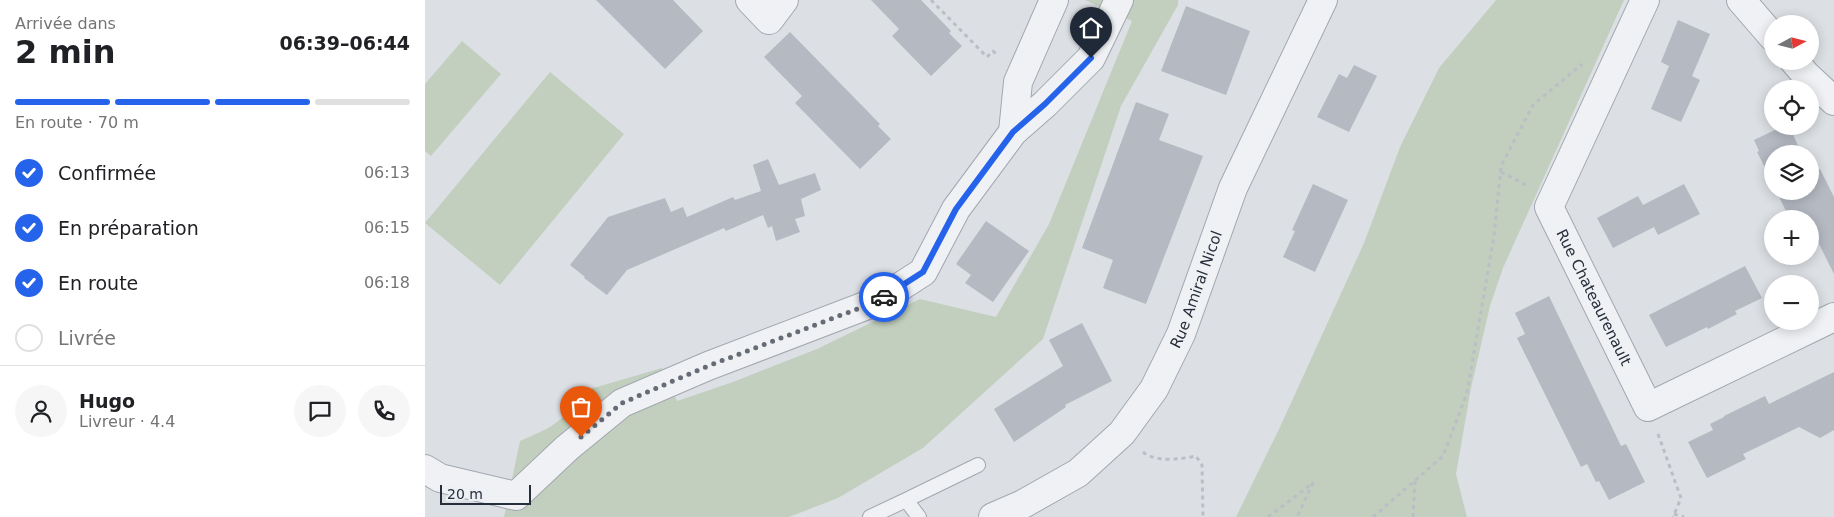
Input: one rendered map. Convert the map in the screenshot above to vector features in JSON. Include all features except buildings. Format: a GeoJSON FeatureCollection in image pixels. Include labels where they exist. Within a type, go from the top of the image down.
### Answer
{"type":"FeatureCollection","features":[{"type":"Feature","properties":{"kind":"street"},"geometry":{"type":"LineString","coordinates":[[750,0],[769,20],[784,0]]}},
{"type":"Feature","properties":{"kind":"street"},"geometry":{"type":"LineString","coordinates":[[1013,132],[1018,82],[1054,0]]}},
{"type":"Feature","properties":{"kind":"street"},"geometry":{"type":"LineString","coordinates":[[425,469],[440,478],[516,496],[567,448],[622,403],[708,366],[878,301],[923,272],[956,209],[1013,132],[1045,104],[1091,58],[1119,0]]}},
{"type":"Feature","properties":{"kind":"street","name":"Rue Amiral Nicol"},"geometry":{"type":"LineString","coordinates":[[993,517],[1023,504],[1078,473],[1122,433],[1154,389],[1181,334],[1233,188],[1323,0]]}},
{"type":"Feature","properties":{"kind":"street","name":"Rue Chateaurenault"},"geometry":{"type":"LineString","coordinates":[[1645,0],[1549,207],[1648,407]]}},
{"type":"Feature","properties":{"kind":"street"},"geometry":{"type":"LineString","coordinates":[[1741,0],[1764,26]]}},
{"type":"Feature","properties":{"kind":"street"},"geometry":{"type":"LineString","coordinates":[[1802,70],[1834,101]]}},
{"type":"Feature","properties":{"kind":"street"},"geometry":{"type":"LineString","coordinates":[[1648,407],[1834,317]]}},
{"type":"Feature","properties":{"kind":"lane"},"geometry":{"type":"LineString","coordinates":[[870,517],[977,465]]}},
{"type":"Feature","properties":{"kind":"lane"},"geometry":{"type":"LineString","coordinates":[[906,500],[919,517]]}},
{"type":"Feature","properties":{"kind":"path"},"geometry":{"type":"LineString","coordinates":[[931,0],[987,57],[993,51]]}},
{"type":"Feature","properties":{"kind":"path"},"geometry":{"type":"LineString","coordinates":[[1373,517],[1443,456],[1467,393],[1494,236],[1501,166],[1533,105],[1589,58]]}},
{"type":"Feature","properties":{"kind":"path"},"geometry":{"type":"LineString","coordinates":[[1648,407],[1681,498],[1674,516],[1684,517]]}},
{"type":"Feature","properties":{"kind":"path"},"geometry":{"type":"LineString","coordinates":[[1147,455],[1173,460],[1196,456],[1202,465],[1203,517]]}},
{"type":"Feature","properties":{"kind":"path"},"geometry":{"type":"LineString","coordinates":[[1413,517],[1415,479]]}},
{"type":"Feature","properties":{"kind":"path"},"geometry":{"type":"LineString","coordinates":[[1268,517],[1313,483],[1297,517]]}},
{"type":"Feature","properties":{"kind":"green space"},"geometry":{"type":"Polygon","coordinates":[[[1085,0],[1178,0],[1178,5],[1121,106],[1043,339],[923,448],[838,498],[789,517],[504,517],[520,441],[548,428],[561,419],[571,406],[576,393],[662,368],[677,401],[733,382],[817,349],[920,299],[996,317],[1049,224],[1132,21],[1085,0]]]}},
{"type":"Feature","properties":{"kind":"green space"},"geometry":{"type":"Polygon","coordinates":[[[1496,0],[1624,0],[1503,268],[1490,306],[1471,388],[1456,474],[1467,517],[1236,517],[1280,427],[1364,243],[1400,147],[1439,68],[1496,0]]]}},
{"type":"Feature","properties":{"kind":"green space"},"geometry":{"type":"Polygon","coordinates":[[[462,41],[501,74],[431,156],[425,151],[425,84],[462,41]]]}},
{"type":"Feature","properties":{"kind":"green space"},"geometry":{"type":"Polygon","coordinates":[[[550,72],[624,134],[500,285],[425,223],[550,72]]]}},
{"type":"Feature","properties":{"kind":"way so far"},"geometry":{"type":"LineString","coordinates":[[581,437],[622,403],[708,366],[878,301],[884,297]]}},
{"type":"Feature","properties":{"kind":"route"},"geometry":{"type":"LineString","coordinates":[[884,297],[923,272],[956,209],[1013,132],[1045,104],[1091,58]]}}]}
